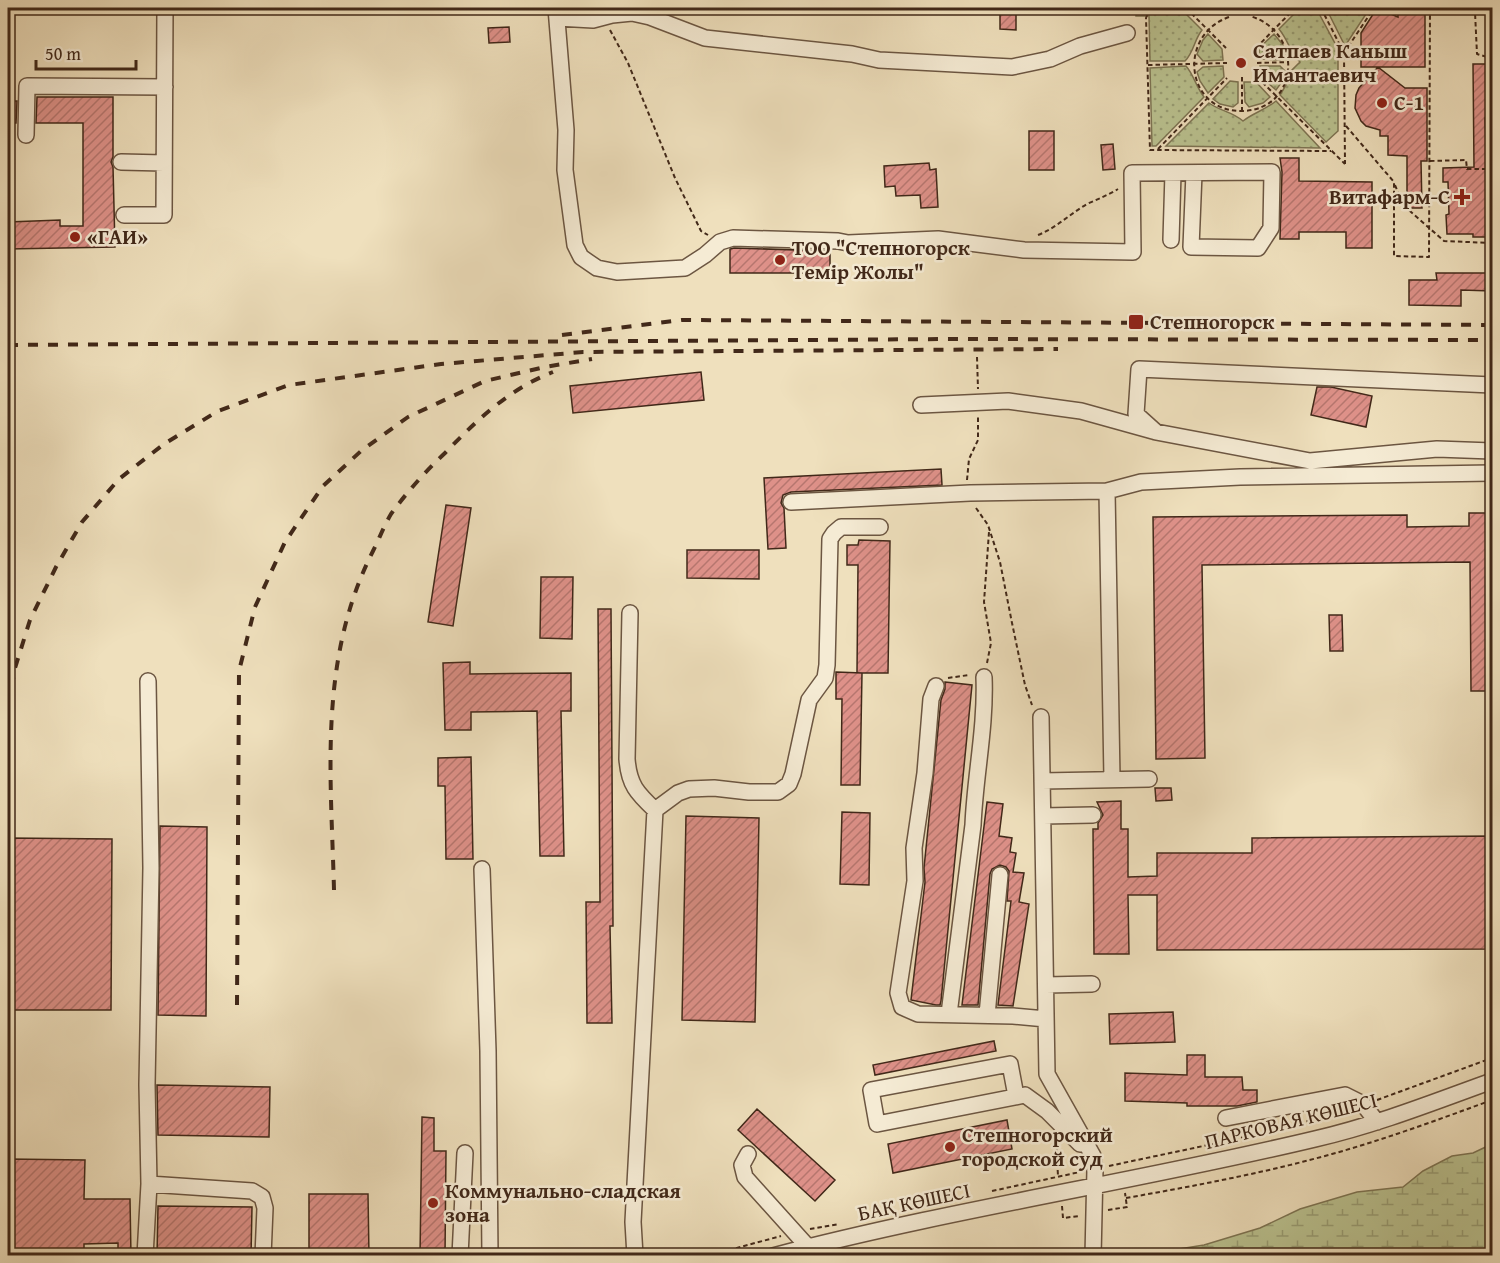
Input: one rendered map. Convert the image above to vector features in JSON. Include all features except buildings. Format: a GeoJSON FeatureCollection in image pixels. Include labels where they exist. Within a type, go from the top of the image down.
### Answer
{"type":"FeatureCollection","features":[{"type":"Feature","properties":{"kind":"street"},"geometry":{"type":"LineString","coordinates":[[124,215],[164,215],[165,8]]}},
{"type":"Feature","properties":{"kind":"street"},"geometry":{"type":"LineString","coordinates":[[1127,33],[1080,46],[1050,59],[1012,67],[879,60],[852,54],[705,38],[650,17],[632,13],[612,15],[592,21],[557,13],[566,130],[565,170],[575,245],[581,257],[597,267],[617,272],[685,268],[720,242],[733,238],[849,243],[938,239],[1024,250],[1133,252],[1132,173],[1272,172],[1271,228],[1258,248],[1191,247],[1194,173]]}},
{"type":"Feature","properties":{"kind":"street"},"geometry":{"type":"LineString","coordinates":[[26,135],[27,86],[165,87]]}},
{"type":"Feature","properties":{"kind":"street"},"geometry":{"type":"LineString","coordinates":[[121,162],[164,163]]}},
{"type":"Feature","properties":{"kind":"street"},"geometry":{"type":"LineString","coordinates":[[1172,240],[1173,173]]}},
{"type":"Feature","properties":{"kind":"street"},"geometry":{"type":"LineString","coordinates":[[1156,432],[1136,414],[1139,369],[1492,385]]}},
{"type":"Feature","properties":{"kind":"street"},"geometry":{"type":"LineString","coordinates":[[921,405],[1008,402],[1081,411],[1156,432],[1310,461],[1437,449],[1492,451]]}},
{"type":"Feature","properties":{"kind":"street"},"geometry":{"type":"LineString","coordinates":[[791,502],[970,493],[1107,491],[1141,482],[1240,477],[1492,473]]}},
{"type":"Feature","properties":{"kind":"street"},"geometry":{"type":"LineString","coordinates":[[1107,491],[1112,779]]}},
{"type":"Feature","properties":{"kind":"street"},"geometry":{"type":"LineString","coordinates":[[655,810],[678,793],[689,789],[714,788],[748,792],[778,792],[789,784],[809,700],[825,678],[828,665],[830,539],[841,526],[880,527]]}},
{"type":"Feature","properties":{"kind":"street"},"geometry":{"type":"LineString","coordinates":[[630,614],[628,777],[634,789],[655,810],[633,1222],[635,1256]]}},
{"type":"Feature","properties":{"kind":"street"},"geometry":{"type":"LineString","coordinates":[[949,1014],[973,825],[974,795],[985,707],[984,677]]}},
{"type":"Feature","properties":{"kind":"street"},"geometry":{"type":"LineString","coordinates":[[145,1256],[150,1184],[147,1085],[151,868],[148,681]]}},
{"type":"Feature","properties":{"kind":"street"},"geometry":{"type":"LineString","coordinates":[[936,686],[931,699],[925,773],[914,848],[915,881],[898,993],[902,1007],[918,1014],[1046,1019]]}},
{"type":"Feature","properties":{"kind":"street"},"geometry":{"type":"LineString","coordinates":[[1041,717],[1047,1074],[1093,1156],[1095,1169],[1094,1256]]}},
{"type":"Feature","properties":{"kind":"street"},"geometry":{"type":"LineString","coordinates":[[1042,781],[1149,779]]}},
{"type":"Feature","properties":{"kind":"street"},"geometry":{"type":"LineString","coordinates":[[1043,816],[1093,815]]}},
{"type":"Feature","properties":{"kind":"street"},"geometry":{"type":"LineString","coordinates":[[482,869],[488,1051],[489,1256]]}},
{"type":"Feature","properties":{"kind":"street"},"geometry":{"type":"LineString","coordinates":[[987,1015],[1000,875]]}},
{"type":"Feature","properties":{"kind":"street"},"geometry":{"type":"LineString","coordinates":[[1046,986],[1092,984]]}},
{"type":"Feature","properties":{"kind":"street"},"geometry":{"type":"LineString","coordinates":[[1016,1096],[1010,1064],[871,1090],[877,1124],[1025,1095],[1047,1111],[1093,1156]]}},
{"type":"Feature","properties":{"kind":"street","name":"ПАРКОВАЯ КӨШЕСІ"},"geometry":{"type":"LineString","coordinates":[[1095,1187],[1316,1139],[1377,1122],[1492,1081]]}},
{"type":"Feature","properties":{"kind":"street"},"geometry":{"type":"LineString","coordinates":[[1226,1118],[1344,1095],[1363,1104],[1377,1122]]}},
{"type":"Feature","properties":{"kind":"street"},"geometry":{"type":"LineString","coordinates":[[460,1256],[465,1153]]}},
{"type":"Feature","properties":{"kind":"street"},"geometry":{"type":"LineString","coordinates":[[748,1154],[742,1165],[745,1177],[808,1247]]}},
{"type":"Feature","properties":{"kind":"street"},"geometry":{"type":"LineString","coordinates":[[150,1184],[252,1191],[262,1197],[265,1208],[263,1256]]}},
{"type":"Feature","properties":{"kind":"street","name":"БАҚ КӨШЕСІ"},"geometry":{"type":"LineString","coordinates":[[776,1255],[940,1217],[1095,1187]]}},
{"type":"Feature","properties":{"kind":"path"},"geometry":{"type":"LineString","coordinates":[[1150,8],[1146,18],[1150,150],[1331,151]]}},
{"type":"Feature","properties":{"kind":"path"},"geometry":{"type":"LineString","coordinates":[[1186,8],[1226,48]]}},
{"type":"Feature","properties":{"kind":"path"},"geometry":{"type":"LineString","coordinates":[[1256,48],[1295,8]]}},
{"type":"Feature","properties":{"kind":"path"},"geometry":{"type":"LineString","coordinates":[[1257,77],[1345,164],[1344,53],[1321,8]]}},
{"type":"Feature","properties":{"kind":"path"},"geometry":{"type":"LineString","coordinates":[[1344,53],[1374,8]]}},
{"type":"Feature","properties":{"kind":"path"},"geometry":{"type":"LineString","coordinates":[[1394,182],[1394,256],[1429,257],[1431,8]]}},
{"type":"Feature","properties":{"kind":"path"},"geometry":{"type":"LineString","coordinates":[[1478,8],[1475,12],[1477,54],[1487,57],[1488,62],[1492,65]]}},
{"type":"Feature","properties":{"kind":"path"},"geometry":{"type":"LineString","coordinates":[[1229,17],[1207,29],[1197,45],[1193,64],[1197,82],[1208,98],[1224,108],[1242,111],[1261,107],[1276,96],[1286,81],[1289,63],[1285,44],[1274,29],[1250,16]]}},
{"type":"Feature","properties":{"kind":"path"},"geometry":{"type":"LineString","coordinates":[[604,18],[628,63],[675,178],[701,231]]}},
{"type":"Feature","properties":{"kind":"path"},"geometry":{"type":"LineString","coordinates":[[1147,65],[1227,63]]}},
{"type":"Feature","properties":{"kind":"path"},"geometry":{"type":"LineString","coordinates":[[1257,63],[1289,63]]}},
{"type":"Feature","properties":{"kind":"path"},"geometry":{"type":"LineString","coordinates":[[1157,150],[1227,78]]}},
{"type":"Feature","properties":{"kind":"path"},"geometry":{"type":"LineString","coordinates":[[1242,78],[1242,111]]}},
{"type":"Feature","properties":{"kind":"path"},"geometry":{"type":"LineString","coordinates":[[1346,126],[1394,182],[1403,205],[1444,242],[1491,243],[1492,253]]}},
{"type":"Feature","properties":{"kind":"path"},"geometry":{"type":"LineString","coordinates":[[1430,161],[1466,160],[1467,169],[1492,169]]}},
{"type":"Feature","properties":{"kind":"path"},"geometry":{"type":"LineString","coordinates":[[1030,238],[1046,232],[1088,204],[1105,197],[1119,188],[1132,173]]}},
{"type":"Feature","properties":{"kind":"path"},"geometry":{"type":"LineString","coordinates":[[977,357],[978,440],[969,459],[967,479],[970,498],[990,531],[1000,562],[1025,685],[1033,706],[1041,717]]}},
{"type":"Feature","properties":{"kind":"path"},"geometry":{"type":"LineString","coordinates":[[936,686],[943,680],[956,676],[984,677],[991,643],[984,602],[990,531]]}},
{"type":"Feature","properties":{"kind":"green space"},"geometry":{"type":"Polygon","coordinates":[[[1136,8],[1180,8],[1202,30],[1185,61],[1150,61],[1149,16],[1136,16],[1136,8]]]}},
{"type":"Feature","properties":{"kind":"green space"},"geometry":{"type":"Polygon","coordinates":[[[1300,8],[1316,8],[1338,49],[1338,131],[1326,142],[1280,95],[1289,80],[1291,71],[1300,62],[1279,29],[1300,8]]]}},
{"type":"Feature","properties":{"kind":"green space"},"geometry":{"type":"Polygon","coordinates":[[[1326,8],[1370,8],[1345,46],[1326,8]]]}},
{"type":"Feature","properties":{"kind":"green space"},"geometry":{"type":"Polygon","coordinates":[[[1208,34],[1222,49],[1223,60],[1203,61],[1197,54],[1208,34]]]}},
{"type":"Feature","properties":{"kind":"green space"},"geometry":{"type":"Polygon","coordinates":[[[1274,34],[1286,53],[1280,60],[1259,59],[1259,48],[1274,34]]]}},
{"type":"Feature","properties":{"kind":"green space"},"geometry":{"type":"Polygon","coordinates":[[[1186,66],[1204,97],[1156,146],[1152,146],[1150,68],[1186,66]]]}},
{"type":"Feature","properties":{"kind":"green space"},"geometry":{"type":"Polygon","coordinates":[[[1223,66],[1224,77],[1208,93],[1197,72],[1203,67],[1223,66]]]}},
{"type":"Feature","properties":{"kind":"green space"},"geometry":{"type":"Polygon","coordinates":[[[1260,66],[1280,66],[1285,71],[1284,79],[1276,90],[1260,76],[1260,66]]]}},
{"type":"Feature","properties":{"kind":"green space"},"geometry":{"type":"Polygon","coordinates":[[[1230,81],[1238,82],[1238,103],[1233,107],[1220,104],[1213,99],[1230,81]]]}},
{"type":"Feature","properties":{"kind":"green space"},"geometry":{"type":"Polygon","coordinates":[[[1244,82],[1256,82],[1270,97],[1263,103],[1249,107],[1245,102],[1244,82]]]}},
{"type":"Feature","properties":{"kind":"green space"},"geometry":{"type":"Polygon","coordinates":[[[1276,101],[1320,148],[1166,146],[1209,103],[1243,121],[1276,101]]]}},
{"type":"Feature","properties":{"kind":"green space"},"geometry":{"type":"Polygon","coordinates":[[[1492,1144],[1492,1255],[1159,1255],[1173,1250],[1204,1245],[1260,1228],[1300,1209],[1357,1192],[1403,1187],[1423,1171],[1452,1156],[1473,1153],[1492,1144]]]}},
{"type":"Feature","properties":{"kind":"railway"},"geometry":{"type":"LineString","coordinates":[[562,335],[682,320],[1492,325]]}},
{"type":"Feature","properties":{"kind":"railway"},"geometry":{"type":"LineString","coordinates":[[8,345],[957,339],[1492,340]]}},
{"type":"Feature","properties":{"kind":"railway"},"geometry":{"type":"LineString","coordinates":[[8,707],[15,668],[30,620],[56,567],[82,522],[119,479],[164,444],[218,411],[289,385],[441,364],[583,352],[1058,349]]}},
{"type":"Feature","properties":{"kind":"railway"},"geometry":{"type":"LineString","coordinates":[[237,1005],[239,671],[255,607],[285,542],[323,486],[361,451],[408,417],[485,381],[592,359]]}},
{"type":"Feature","properties":{"kind":"railway"},"geometry":{"type":"LineString","coordinates":[[334,890],[331,803],[332,718],[343,634],[355,592],[388,519],[416,482],[494,406],[522,387],[553,372]]}},
{"type":"Feature","properties":{"kind":"railway"},"geometry":{"type":"LineString","coordinates":[[8,975],[11,1256]]}},
{"type":"Feature","properties":{"kind":"place","name":"Сатпаев Каныш Имантаевич"},"geometry":{"type":"Point","coordinates":[1241,63]}},
{"type":"Feature","properties":{"kind":"place","name":"C-1"},"geometry":{"type":"Point","coordinates":[1382,103]}},
{"type":"Feature","properties":{"kind":"place","name":"Витафарм-С"},"geometry":{"type":"Point","coordinates":[1462,197]}},
{"type":"Feature","properties":{"kind":"place","name":"«ГАИ»"},"geometry":{"type":"Point","coordinates":[75,237]}},
{"type":"Feature","properties":{"kind":"place","name":"ТОО \"Степногорск Темiр Жолы\""},"geometry":{"type":"Point","coordinates":[780,260]}},
{"type":"Feature","properties":{"kind":"place","name":"Степногорск"},"geometry":{"type":"Point","coordinates":[1136,322]}},
{"type":"Feature","properties":{"kind":"place","name":"Степногорский городской суд"},"geometry":{"type":"Point","coordinates":[950,1147]}},
{"type":"Feature","properties":{"kind":"place","name":"Коммунально-сладская зона"},"geometry":{"type":"Point","coordinates":[433,1203]}}]}
